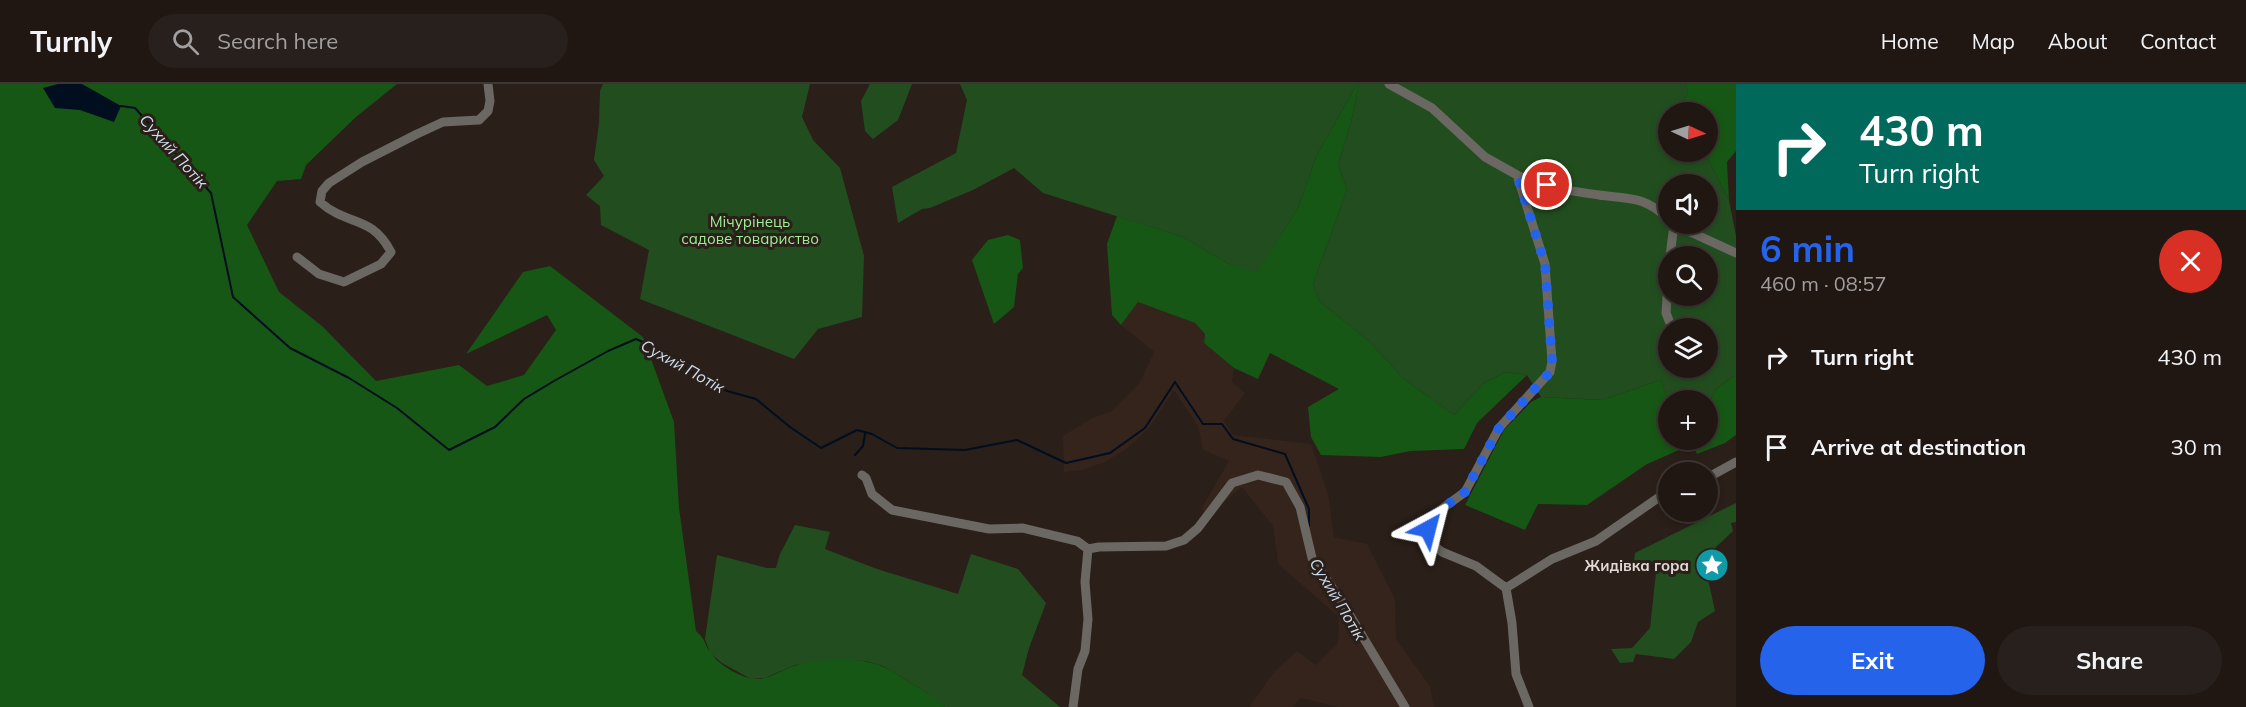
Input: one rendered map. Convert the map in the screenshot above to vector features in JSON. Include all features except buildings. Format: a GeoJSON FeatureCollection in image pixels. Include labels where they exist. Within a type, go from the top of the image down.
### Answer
{"type":"FeatureCollection","features":[{"type":"Feature","properties":{"kind":"street"},"geometry":{"type":"LineString","coordinates":[[297,256],[319,274],[344,282],[381,264],[391,252],[383,237],[368,226],[332,213],[320,202],[322,190],[362,162],[443,122],[479,120],[488,111],[490,101],[488,84]]}},
{"type":"Feature","properties":{"kind":"street"},"geometry":{"type":"LineString","coordinates":[[1389,84],[1432,108],[1485,157],[1532,183],[1600,195],[1635,198],[1658,208]]}},
{"type":"Feature","properties":{"kind":"street"},"geometry":{"type":"LineString","coordinates":[[1517,175],[1545,264],[1552,361],[1550,372],[1499,428],[1465,492],[1432,516],[1428,529],[1432,544],[1442,552],[1476,566],[1506,588],[1512,623],[1516,674],[1529,707]]}},
{"type":"Feature","properties":{"kind":"street"},"geometry":{"type":"LineString","coordinates":[[1697,234],[1736,253]]}},
{"type":"Feature","properties":{"kind":"street"},"geometry":{"type":"LineString","coordinates":[[1718,472],[1736,462]]}},
{"type":"Feature","properties":{"kind":"street"},"geometry":{"type":"LineString","coordinates":[[862,475],[866,478],[872,494],[892,510],[989,529],[1023,528],[1077,541],[1088,549],[1166,546],[1184,540],[1198,528],[1232,483],[1258,475],[1286,482],[1300,507],[1312,558],[1342,602],[1405,707]]}},
{"type":"Feature","properties":{"kind":"street"},"geometry":{"type":"LineString","coordinates":[[1506,588],[1552,559],[1596,541],[1658,498]]}},
{"type":"Feature","properties":{"kind":"street"},"geometry":{"type":"LineString","coordinates":[[1073,707],[1078,669],[1086,651],[1088,619],[1085,582],[1088,549]]}},
{"type":"Feature","properties":{"kind":"shaded area"},"geometry":{"type":"Polygon","coordinates":[[[1138,302],[1195,323],[1205,334],[1204,343],[1234,368],[1232,382],[1245,393],[1224,421],[1233,435],[1311,444],[1328,494],[1334,537],[1367,544],[1395,599],[1396,639],[1430,686],[1434,707],[1338,707],[1301,698],[1293,707],[1249,707],[1274,672],[1297,651],[1316,665],[1338,643],[1339,617],[1278,564],[1273,526],[1242,487],[1208,515],[1201,509],[1229,461],[1203,450],[1198,426],[1174,390],[1150,427],[1128,448],[1105,462],[1082,470],[1064,472],[1063,436],[1092,418],[1112,411],[1139,384],[1154,352],[1121,325],[1138,302]]]}},
{"type":"Feature","properties":{"kind":"green space"},"geometry":{"type":"Polygon","coordinates":[[[0,84],[397,84],[356,117],[306,165],[301,179],[277,181],[247,225],[279,292],[322,326],[376,381],[459,365],[487,386],[524,375],[556,330],[547,315],[466,354],[523,272],[550,266],[643,337],[674,422],[679,508],[696,631],[714,657],[734,672],[755,679],[768,677],[797,665],[818,661],[840,659],[874,663],[891,670],[945,707],[0,707],[0,84]]]}},
{"type":"Feature","properties":{"kind":"green space","name":"Мічурінець садове товариство"},"geometry":{"type":"Polygon","coordinates":[[[603,84],[810,84],[802,117],[813,140],[840,168],[864,256],[862,317],[818,329],[794,359],[640,299],[649,250],[601,225],[600,206],[586,195],[604,176],[594,160],[600,91],[603,84]]]}},
{"type":"Feature","properties":{"kind":"green space"},"geometry":{"type":"Polygon","coordinates":[[[870,84],[912,84],[898,120],[873,139],[865,131],[861,101],[870,84]]]}},
{"type":"Feature","properties":{"kind":"green space"},"geometry":{"type":"Polygon","coordinates":[[[960,84],[1357,84],[1316,157],[1298,208],[1257,274],[1227,263],[1183,237],[1043,193],[1014,168],[973,190],[930,208],[922,209],[898,223],[892,187],[956,153],[967,100],[960,84]]]}},
{"type":"Feature","properties":{"kind":"green space"},"geometry":{"type":"Polygon","coordinates":[[[1359,84],[1685,84],[1688,91],[1684,102],[1658,102],[1658,162],[1709,162],[1715,174],[1658,174],[1658,234],[1718,234],[1718,179],[1729,200],[1736,236],[1736,375],[1716,390],[1664,390],[1661,380],[1602,400],[1541,397],[1527,375],[1506,372],[1484,383],[1454,415],[1404,379],[1369,341],[1320,302],[1313,284],[1347,190],[1338,165],[1359,84]]]}},
{"type":"Feature","properties":{"kind":"green space"},"geometry":{"type":"Polygon","coordinates":[[[1359,84],[1351,122],[1338,165],[1347,190],[1313,284],[1320,302],[1369,341],[1404,379],[1454,415],[1484,383],[1506,372],[1527,375],[1477,423],[1464,449],[1410,451],[1381,457],[1321,455],[1311,437],[1308,407],[1339,389],[1270,353],[1258,379],[1234,368],[1204,343],[1205,334],[1195,323],[1138,302],[1121,325],[1112,315],[1107,244],[1117,216],[1183,237],[1227,263],[1257,273],[1298,208],[1316,157],[1359,84]]]}},
{"type":"Feature","properties":{"kind":"green space"},"geometry":{"type":"Polygon","coordinates":[[[1685,84],[1736,84],[1736,151],[1727,162],[1729,200],[1718,179],[1718,174],[1715,174],[1709,162],[1718,162],[1718,102],[1684,102],[1688,91],[1685,84]]]}},
{"type":"Feature","properties":{"kind":"green space"},"geometry":{"type":"Polygon","coordinates":[[[1008,235],[1020,240],[1023,268],[1018,274],[1014,307],[994,324],[972,260],[988,240],[1008,235]]]}},
{"type":"Feature","properties":{"kind":"green space"},"geometry":{"type":"Polygon","coordinates":[[[1736,375],[1736,435],[1718,446],[1718,390],[1716,389],[1736,375]]]}},
{"type":"Feature","properties":{"kind":"green space"},"geometry":{"type":"Polygon","coordinates":[[[1661,380],[1664,390],[1658,390],[1658,450],[1679,450],[1647,464],[1587,505],[1538,504],[1525,530],[1465,505],[1504,430],[1531,402],[1541,397],[1602,400],[1661,380]]]}},
{"type":"Feature","properties":{"kind":"green space"},"geometry":{"type":"Polygon","coordinates":[[[1695,450],[1707,450],[1697,454],[1695,450]]]}},
{"type":"Feature","properties":{"kind":"green space"},"geometry":{"type":"Polygon","coordinates":[[[1736,503],[1736,522],[1731,523],[1733,531],[1716,547],[1705,565],[1715,611],[1698,622],[1691,642],[1674,659],[1636,654],[1633,662],[1620,663],[1611,649],[1632,648],[1650,628],[1657,563],[1634,561],[1635,553],[1698,522],[1718,522],[1718,512],[1736,503]]]}},
{"type":"Feature","properties":{"kind":"green space"},"geometry":{"type":"Polygon","coordinates":[[[795,525],[830,532],[825,549],[877,569],[958,594],[971,554],[1018,569],[1046,603],[1029,648],[1022,675],[1060,707],[945,707],[926,692],[883,666],[866,661],[837,660],[795,665],[765,678],[751,679],[722,663],[710,653],[705,639],[717,555],[767,568],[776,568],[780,554],[795,525]]]}},
{"type":"Feature","properties":{"kind":"water"},"geometry":{"type":"Polygon","coordinates":[[[58,84],[82,84],[121,106],[114,122],[80,110],[55,108],[43,88],[58,84]]]}},
{"type":"Feature","properties":{"kind":"waterway","name":"Сухий Потік"},"geometry":{"type":"LineString","coordinates":[[121,106],[135,108],[211,193],[233,297],[290,348],[349,378],[397,408],[449,450],[495,427],[524,399],[554,381],[608,351],[636,339],[667,353],[686,369],[727,391],[756,399],[790,427],[821,448],[857,430],[872,434],[897,448],[965,450],[1017,440],[1066,463],[1110,453],[1145,428],[1175,382],[1203,424],[1222,424],[1233,439],[1285,454],[1309,509],[1309,526]]}},
{"type":"Feature","properties":{"kind":"waterway"},"geometry":{"type":"LineString","coordinates":[[855,455],[863,446],[865,434]]}},
{"type":"Feature","properties":{"kind":"place","name":"Жидівка гора"},"geometry":{"type":"Point","coordinates":[1712,565]}},
{"type":"Feature","properties":{"kind":"route"},"geometry":{"type":"LineString","coordinates":[[1428,529],[1432,516],[1465,492],[1499,428],[1550,372],[1552,361],[1545,264],[1517,175],[1532,183],[1547,185]]}}]}
